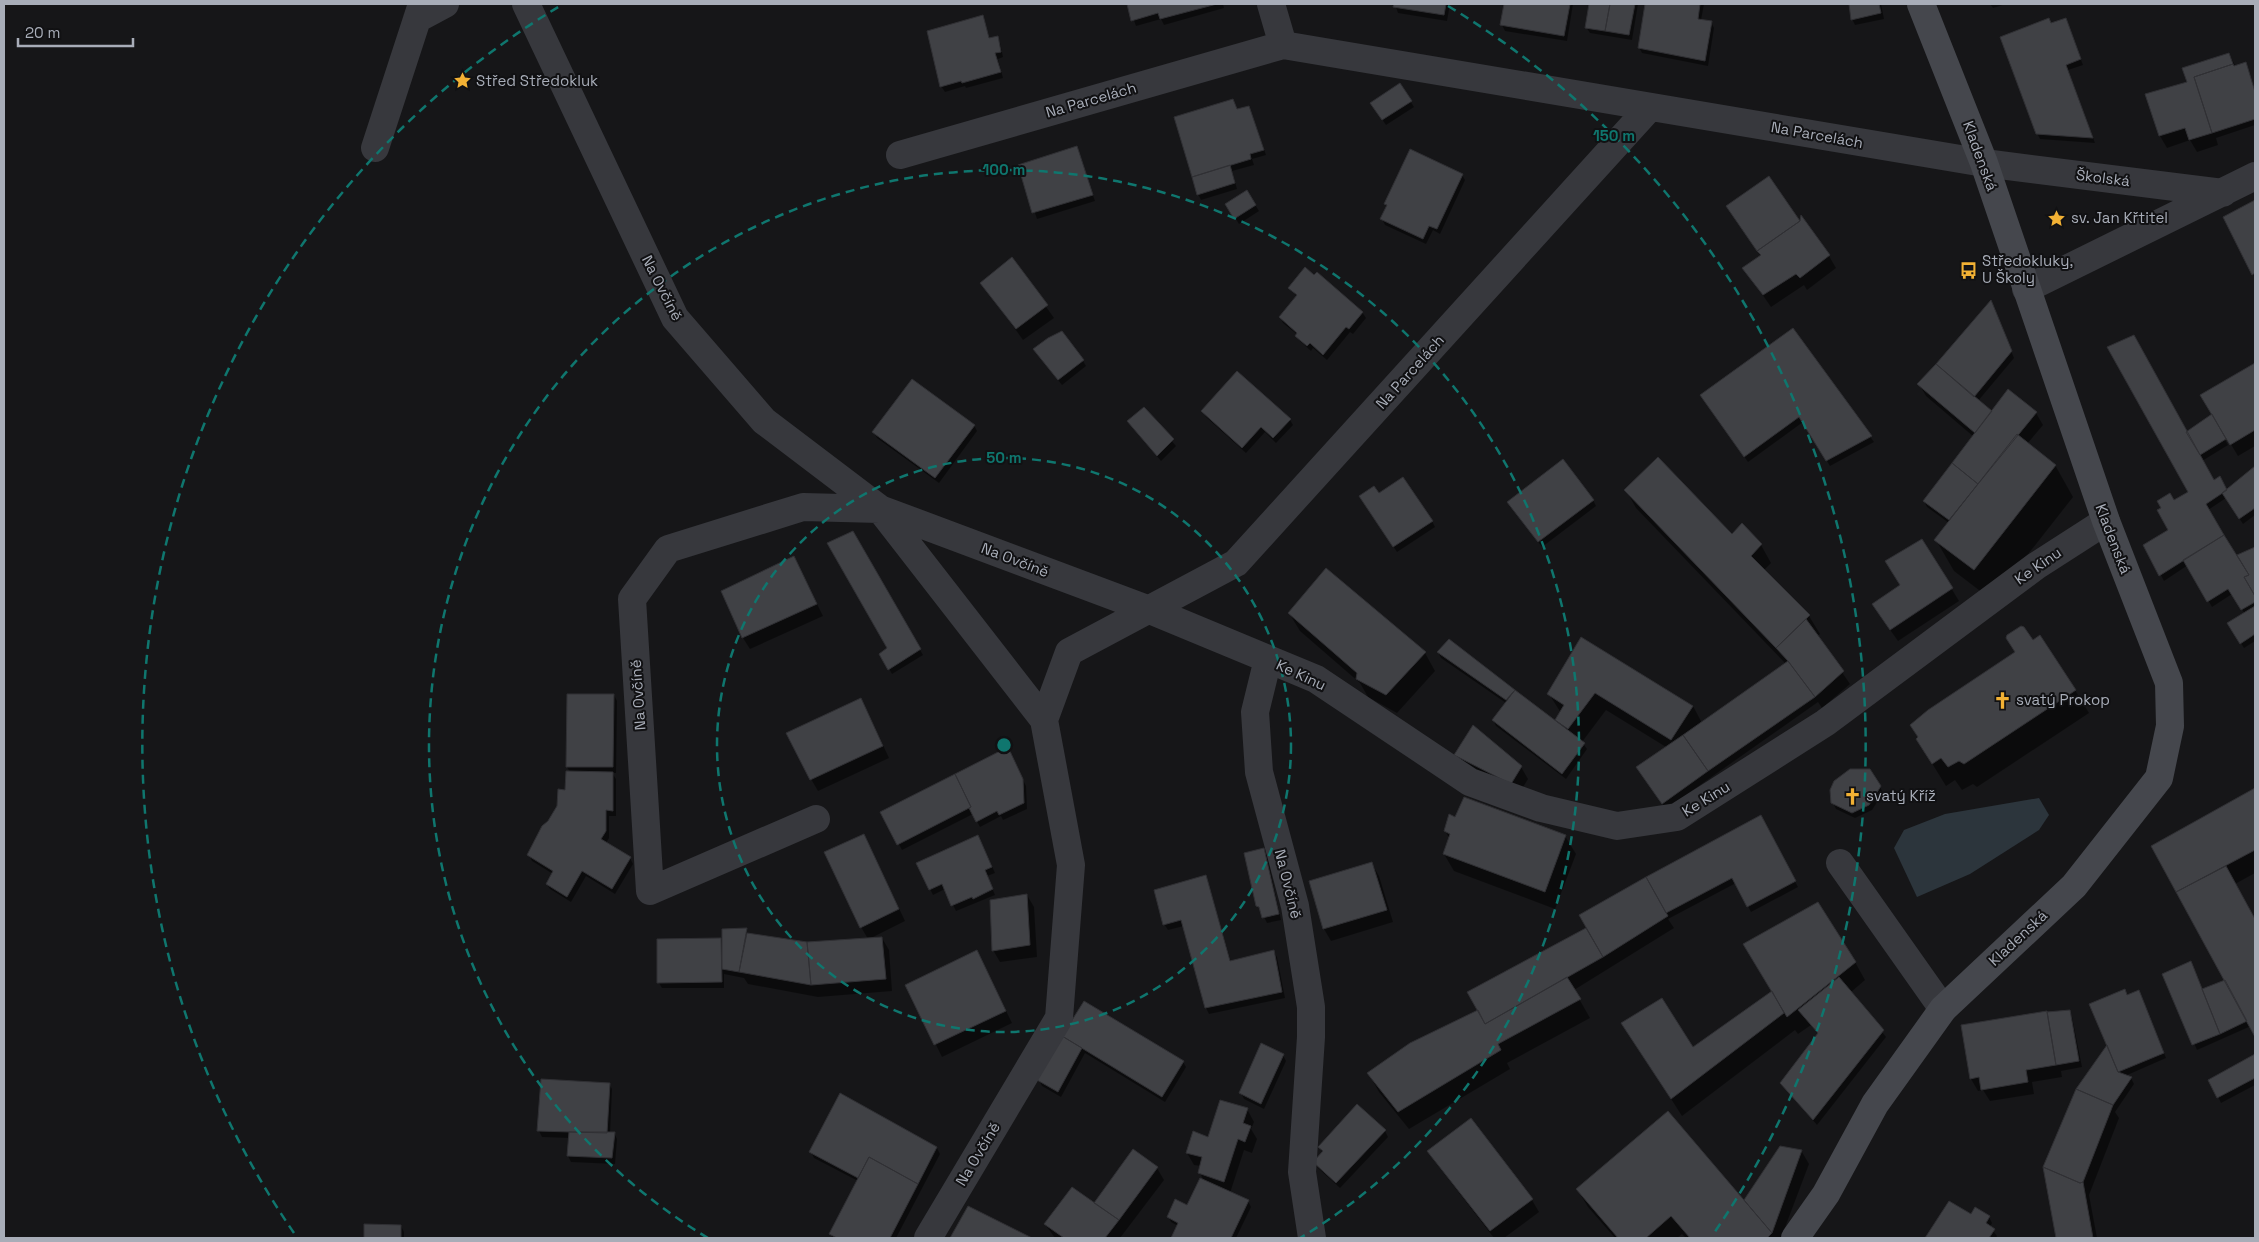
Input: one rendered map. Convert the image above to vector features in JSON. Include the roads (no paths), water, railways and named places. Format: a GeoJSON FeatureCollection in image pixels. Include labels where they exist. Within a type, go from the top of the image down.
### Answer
{"type":"FeatureCollection","features":[{"type":"Feature","properties":{"kind":"street"},"geometry":{"type":"LineString","coordinates":[[375,148],[419,11],[445,4]]}},
{"type":"Feature","properties":{"kind":"street","name":"Na Ovčíně"},"geometry":{"type":"LineString","coordinates":[[526,4],[674,318],[764,420],[880,510],[1044,720],[1071,865],[1059,1018],[928,1238]]}},
{"type":"Feature","properties":{"kind":"street"},"geometry":{"type":"LineString","coordinates":[[1272,4],[1283,45]]}},
{"type":"Feature","properties":{"kind":"street","name":"Kladenská"},"geometry":{"type":"LineString","coordinates":[[1795,1238],[1826,1194],[1875,1104],[1943,1009],[2074,886],[2159,778],[2170,726],[2169,683],[2106,521],[1984,164],[1922,4]]}},
{"type":"Feature","properties":{"kind":"street","name":"Na Parcelách"},"geometry":{"type":"LineString","coordinates":[[900,155],[1283,45],[1984,164]]}},
{"type":"Feature","properties":{"kind":"street","name":"Na Parcelách"},"geometry":{"type":"LineString","coordinates":[[1150,610],[1236,564],[1650,107]]}},
{"type":"Feature","properties":{"kind":"street","name":"Školská"},"geometry":{"type":"LineString","coordinates":[[1984,164],[2223,193]]}},
{"type":"Feature","properties":{"kind":"street"},"geometry":{"type":"LineString","coordinates":[[2026,289],[2255,176]]}},
{"type":"Feature","properties":{"kind":"street","name":"Na Ovčíně"},"geometry":{"type":"LineString","coordinates":[[816,818],[650,891],[632,599],[668,549],[803,507],[880,510],[1150,610],[1268,659],[1255,712],[1259,772],[1295,906],[1311,1007],[1311,1037],[1302,1172],[1312,1238]]}},
{"type":"Feature","properties":{"kind":"street","name":"Ke Kinu"},"geometry":{"type":"LineString","coordinates":[[1268,659],[1316,679],[1470,782],[1541,808],[1617,826],[1677,817],[1825,723],[2036,566],[2106,521]]}},
{"type":"Feature","properties":{"kind":"street"},"geometry":{"type":"LineString","coordinates":[[1044,720],[1069,652],[1150,610]]}},
{"type":"Feature","properties":{"kind":"street"},"geometry":{"type":"LineString","coordinates":[[1840,863],[1943,1009]]}},
{"type":"Feature","properties":{"kind":"place","name":"Střed Středokluk"},"geometry":{"type":"Point","coordinates":[462,81]}},
{"type":"Feature","properties":{"kind":"place","name":"sv. Jan Křtitel"},"geometry":{"type":"Point","coordinates":[2057,218]}},
{"type":"Feature","properties":{"kind":"place","name":"Středokluky, U Školy"},"geometry":{"type":"Point","coordinates":[1968,270]}},
{"type":"Feature","properties":{"kind":"place","name":"svatý Prokop"},"geometry":{"type":"Point","coordinates":[2002,700]}},
{"type":"Feature","properties":{"kind":"place","name":"svatý Kříž"},"geometry":{"type":"Point","coordinates":[1852,796]}}]}
